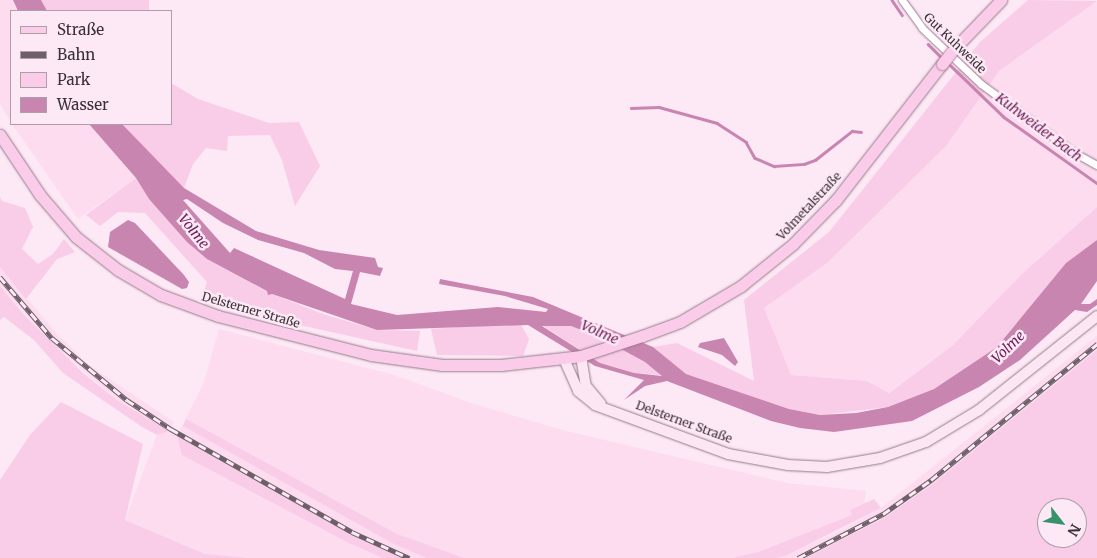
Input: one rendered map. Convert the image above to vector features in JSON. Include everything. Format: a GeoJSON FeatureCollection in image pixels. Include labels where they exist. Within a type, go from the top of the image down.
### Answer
{"type":"FeatureCollection","features":[{"type":"Feature","properties":{"kind":"main road","name":"Volmetalstraße"},"geometry":{"type":"LineString","coordinates":[[581,356],[642,336],[708,307],[760,273],[788,249],[836,200],[952,51],[1001,0]]}},
{"type":"Feature","properties":{"kind":"main road","name":"Delsterner Straße"},"geometry":{"type":"LineString","coordinates":[[0,135],[40,195],[76,237],[138,282],[192,308],[331,346],[417,363],[485,366],[581,356]]}},
{"type":"Feature","properties":{"kind":"street","name":"Gut Kuhweide"},"geometry":{"type":"LineString","coordinates":[[902,0],[922,28],[981,84],[1075,153],[1097,165]]}},
{"type":"Feature","properties":{"kind":"street","name":"Delsterner Straße"},"geometry":{"type":"LineString","coordinates":[[564,359],[569,377],[584,398],[700,445],[754,460],[788,465],[840,466],[901,452],[946,431],[979,410],[1097,316]]}},
{"type":"Feature","properties":{"kind":"street","name":"Delsterner Straße"},"geometry":{"type":"LineString","coordinates":[[581,356],[590,394],[606,407]]}},
{"type":"Feature","properties":{"kind":"shaded area"},"geometry":{"type":"Polygon","coordinates":[[[0,0],[13,0],[18,10],[10,10],[10,120],[0,104],[0,0]]]}},
{"type":"Feature","properties":{"kind":"shaded area"},"geometry":{"type":"Polygon","coordinates":[[[1097,1],[1097,207],[1022,274],[952,346],[888,393],[867,381],[791,375],[764,308],[827,263],[946,146],[999,71],[1097,1]]]}},
{"type":"Feature","properties":{"kind":"shaded area"},"geometry":{"type":"Polygon","coordinates":[[[13,125],[90,125],[136,178],[78,219],[13,125]]]}},
{"type":"Feature","properties":{"kind":"shaded area"},"geometry":{"type":"Polygon","coordinates":[[[0,267],[57,334],[89,365],[174,422],[169,431],[177,436],[204,382],[219,329],[394,375],[471,403],[566,431],[787,483],[866,491],[864,504],[850,510],[852,515],[758,552],[732,558],[249,558],[205,554],[125,520],[157,435],[168,431],[118,401],[49,341],[0,286],[0,267]]]}},
{"type":"Feature","properties":{"kind":"shaded area"},"geometry":{"type":"Polygon","coordinates":[[[1097,336],[1097,350],[934,483],[884,518],[837,544],[806,558],[776,558],[833,534],[881,508],[1097,336]]]}},
{"type":"Feature","properties":{"kind":"green space"},"geometry":{"type":"Polygon","coordinates":[[[41,0],[149,0],[149,10],[41,10],[41,0]]]}},
{"type":"Feature","properties":{"kind":"green space"},"geometry":{"type":"Polygon","coordinates":[[[1028,0],[1097,1],[999,71],[946,146],[827,263],[764,308],[791,375],[867,381],[889,393],[952,346],[1022,274],[1097,207],[1097,240],[1066,263],[997,347],[934,389],[888,407],[820,415],[789,409],[686,374],[653,347],[677,343],[754,381],[744,300],[829,232],[980,42],[1028,0]]]}},
{"type":"Feature","properties":{"kind":"green space"},"geometry":{"type":"Polygon","coordinates":[[[172,84],[198,99],[269,123],[299,122],[320,166],[295,206],[282,160],[270,135],[228,136],[227,151],[206,148],[193,164],[184,188],[171,177],[123,125],[172,125],[172,84]]]}},
{"type":"Feature","properties":{"kind":"green space"},"geometry":{"type":"Polygon","coordinates":[[[136,178],[149,199],[207,259],[272,294],[323,314],[377,330],[420,331],[417,351],[286,322],[202,297],[207,282],[145,213],[118,212],[100,226],[86,215],[136,178]]]}},
{"type":"Feature","properties":{"kind":"green space"},"geometry":{"type":"Polygon","coordinates":[[[0,197],[2,201],[25,208],[33,227],[22,249],[38,264],[53,254],[64,239],[75,252],[57,259],[26,299],[0,267],[0,197]]]}},
{"type":"Feature","properties":{"kind":"green space"},"geometry":{"type":"Polygon","coordinates":[[[0,286],[25,316],[83,373],[118,401],[169,431],[157,435],[142,427],[63,373],[34,340],[4,317],[0,320],[0,286]]]}},
{"type":"Feature","properties":{"kind":"green space"},"geometry":{"type":"Polygon","coordinates":[[[520,323],[529,339],[523,356],[437,355],[431,329],[520,323]]]}},
{"type":"Feature","properties":{"kind":"green space"},"geometry":{"type":"Polygon","coordinates":[[[542,325],[571,326],[597,336],[645,362],[662,375],[634,373],[600,363],[542,325]]]}},
{"type":"Feature","properties":{"kind":"green space"},"geometry":{"type":"Polygon","coordinates":[[[1097,350],[1097,558],[806,558],[884,518],[934,483],[1097,350]]]}},
{"type":"Feature","properties":{"kind":"green space"},"geometry":{"type":"Polygon","coordinates":[[[61,402],[143,444],[125,520],[205,554],[249,558],[0,558],[0,480],[30,435],[61,402]]]}},
{"type":"Feature","properties":{"kind":"green space"},"geometry":{"type":"Polygon","coordinates":[[[186,419],[397,534],[464,558],[427,558],[394,544],[183,426],[186,419]]]}},
{"type":"Feature","properties":{"kind":"green space"},"geometry":{"type":"Polygon","coordinates":[[[177,436],[351,535],[401,558],[383,558],[347,542],[182,455],[177,436]]]}},
{"type":"Feature","properties":{"kind":"green space"},"geometry":{"type":"Polygon","coordinates":[[[874,499],[881,508],[787,555],[776,558],[732,558],[758,552],[852,515],[850,510],[874,499]]]}},
{"type":"Feature","properties":{"kind":"water"},"geometry":{"type":"Polygon","coordinates":[[[13,0],[41,0],[46,10],[18,10],[13,0]]]}},
{"type":"Feature","properties":{"kind":"water","name":"Volme"},"geometry":{"type":"Polygon","coordinates":[[[90,125],[123,125],[184,188],[256,231],[319,250],[375,258],[378,267],[383,268],[380,276],[360,272],[351,304],[397,315],[498,307],[546,312],[548,309],[505,296],[439,284],[440,279],[533,297],[653,347],[686,374],[789,409],[820,415],[856,413],[888,407],[934,389],[997,347],[1066,263],[1097,240],[1097,281],[1081,304],[1090,304],[1097,299],[1097,305],[1087,312],[1075,310],[1020,360],[979,387],[912,421],[834,432],[800,428],[771,421],[667,381],[645,386],[624,400],[644,380],[595,366],[528,325],[377,330],[272,294],[268,295],[267,291],[207,259],[187,242],[149,199],[136,178],[90,125]],[[187,199],[183,200],[230,253],[234,248],[345,299],[353,271],[335,269],[304,253],[258,240],[223,223],[187,199]],[[542,326],[600,363],[634,373],[662,376],[645,362],[597,336],[571,326],[542,326]]]}},
{"type":"Feature","properties":{"kind":"water"},"geometry":{"type":"Polygon","coordinates":[[[128,220],[135,223],[184,275],[189,282],[187,288],[182,289],[108,247],[110,232],[128,220]]]}},
{"type":"Feature","properties":{"kind":"water"},"geometry":{"type":"Polygon","coordinates":[[[724,338],[738,362],[735,366],[722,355],[698,347],[700,343],[724,338]]]}},
{"type":"Feature","properties":{"kind":"waterway","name":"Kuhweider Bach"},"geometry":{"type":"LineString","coordinates":[[892,0],[902,15]]}},
{"type":"Feature","properties":{"kind":"waterway","name":"Kuhweider Bach"},"geometry":{"type":"LineString","coordinates":[[928,44],[943,59]]}},
{"type":"Feature","properties":{"kind":"waterway","name":"Kuhweider Bach"},"geometry":{"type":"LineString","coordinates":[[947,62],[1004,117],[1097,183]]}},
{"type":"Feature","properties":{"kind":"waterway"},"geometry":{"type":"LineString","coordinates":[[631,108],[659,107],[717,123],[746,142],[755,158],[774,166],[804,164],[815,160],[852,131],[861,132]]}},
{"type":"Feature","properties":{"kind":"railway"},"geometry":{"type":"LineString","coordinates":[[0,277],[52,338],[127,400],[171,429],[352,532],[409,558]]}},
{"type":"Feature","properties":{"kind":"railway"},"geometry":{"type":"LineString","coordinates":[[798,558],[883,514],[931,480],[1097,344]]}}]}
